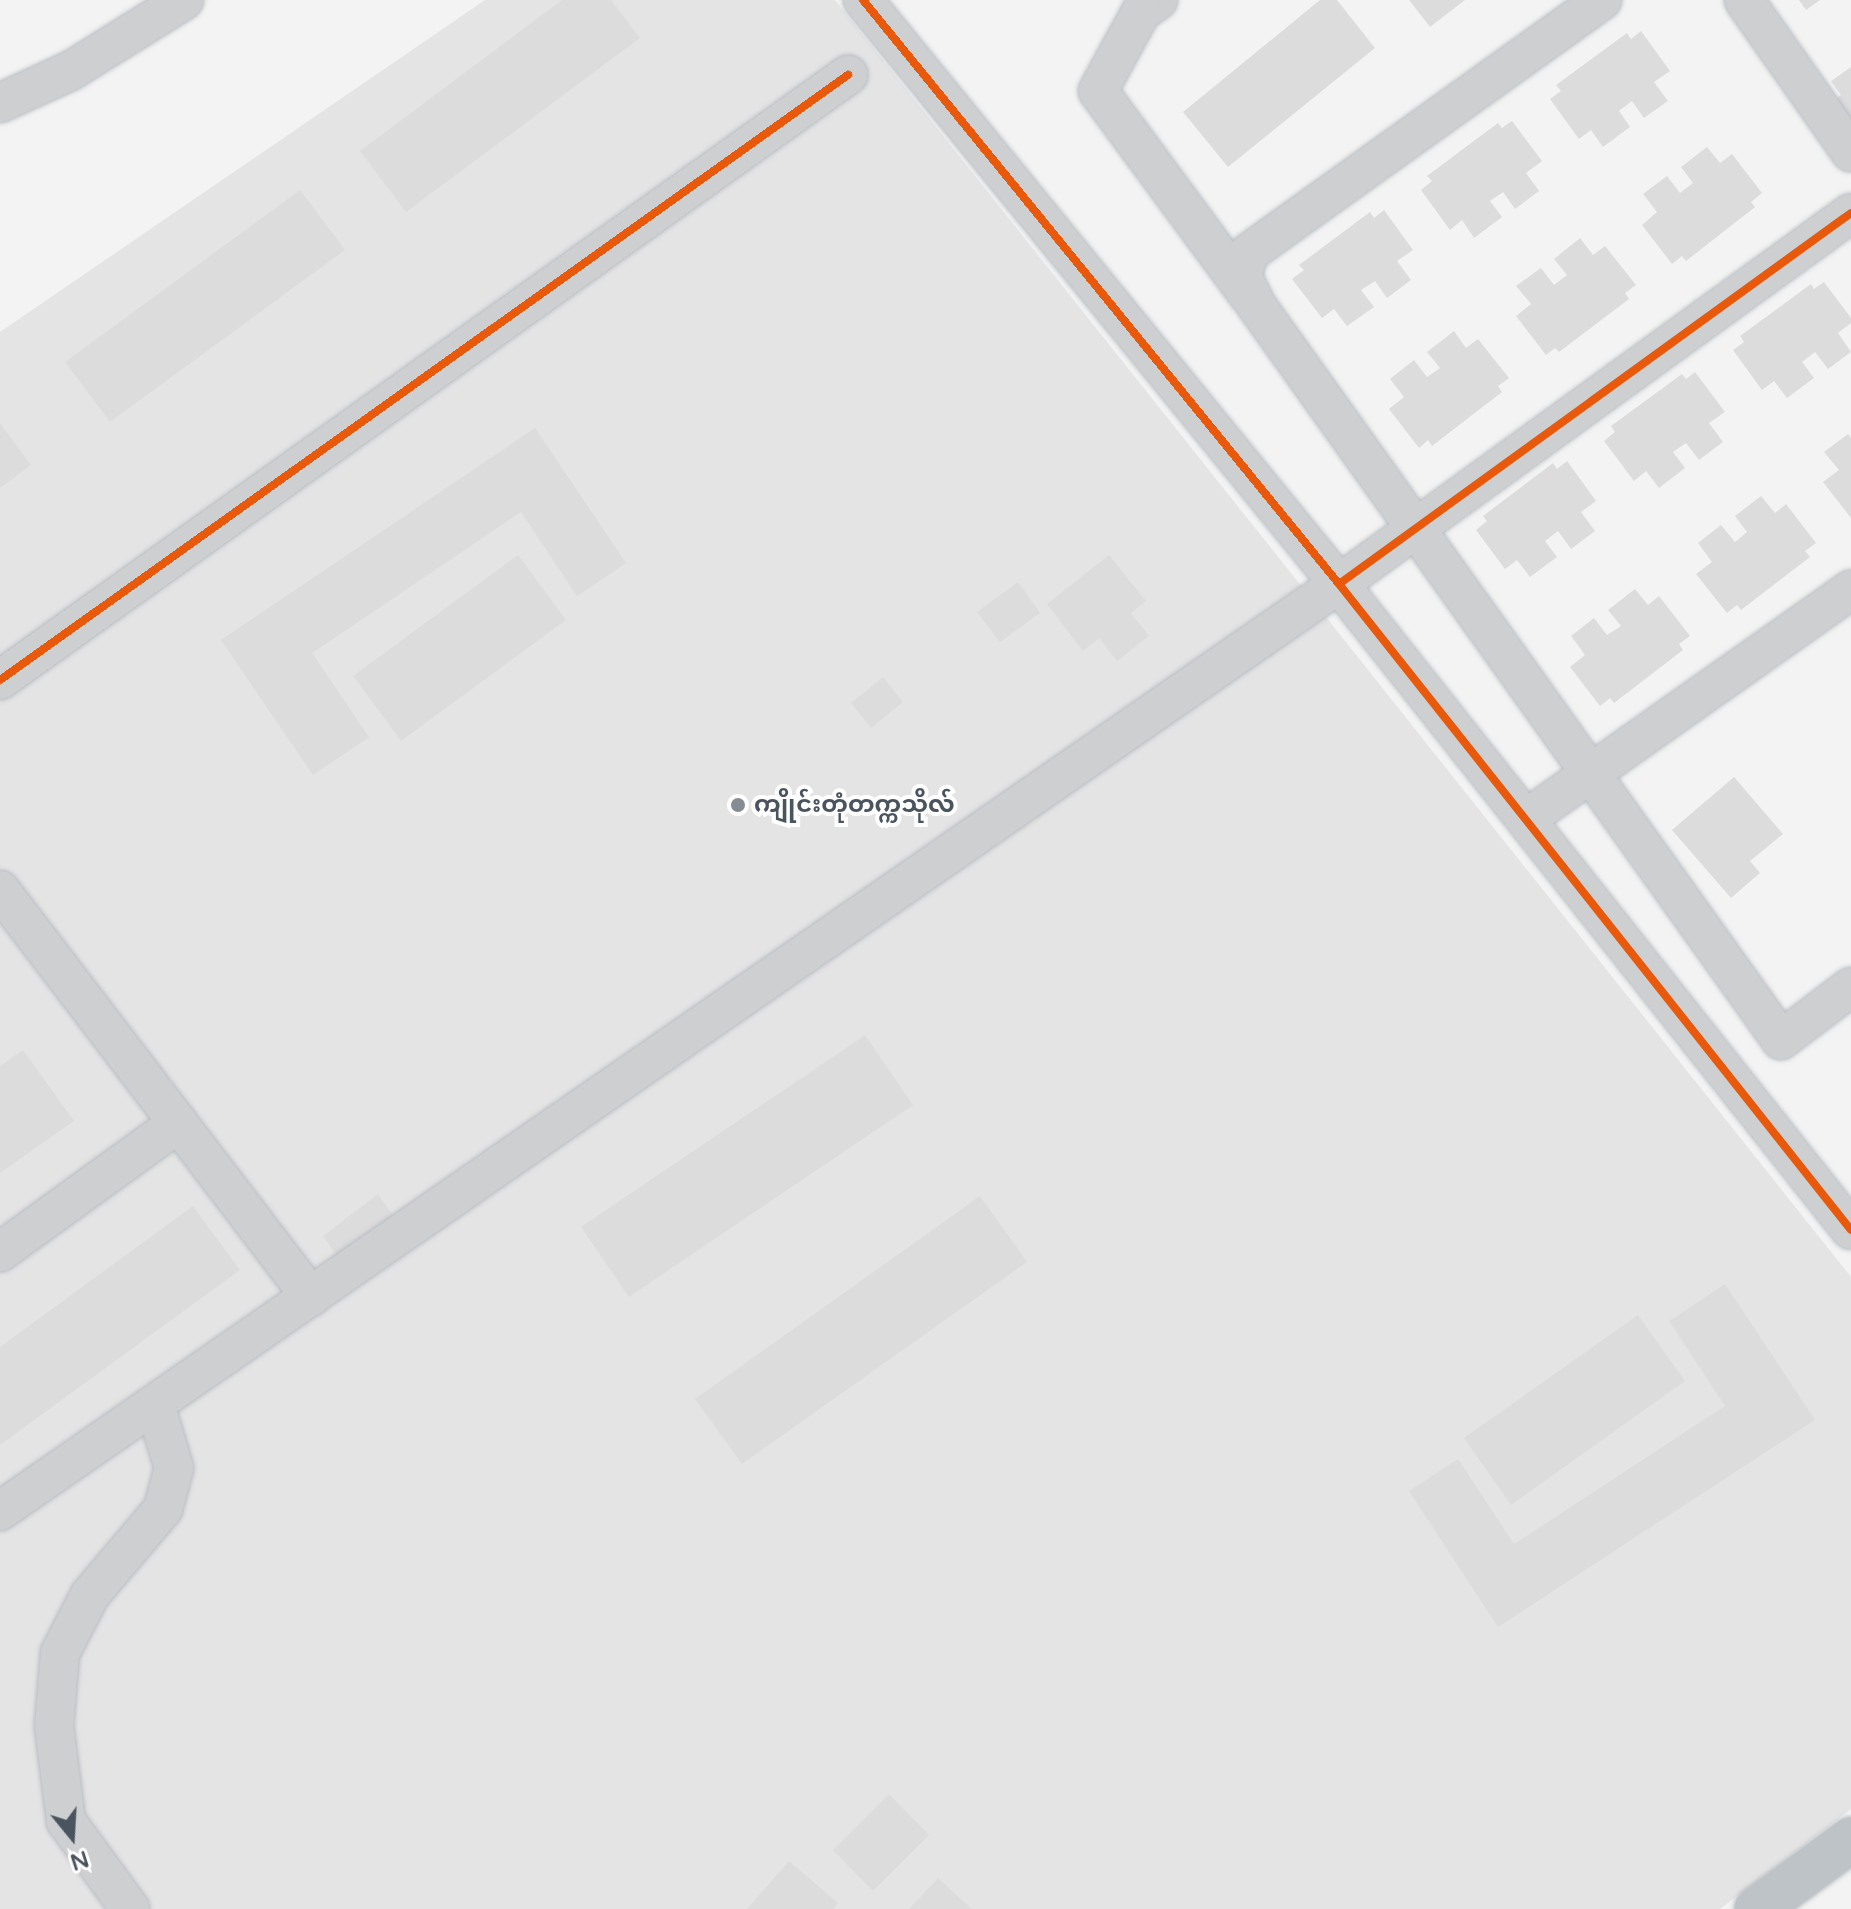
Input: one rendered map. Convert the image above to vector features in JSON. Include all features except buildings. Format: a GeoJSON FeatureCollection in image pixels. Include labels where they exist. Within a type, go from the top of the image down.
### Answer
{"type":"FeatureCollection","features":[{"type":"Feature","properties":{"kind":"highway"},"geometry":{"type":"LineString","coordinates":[[1757,1909],[1851,1840]]}},
{"type":"Feature","properties":{"kind":"street"},"geometry":{"type":"LineString","coordinates":[[0,103],[72,70],[184,0]]}},
{"type":"Feature","properties":{"kind":"street"},"geometry":{"type":"LineString","coordinates":[[863,0],[1339,584],[1851,1230]]}},
{"type":"Feature","properties":{"kind":"street"},"geometry":{"type":"LineString","coordinates":[[1158,0],[1141,12],[1098,91],[1417,527],[1781,1040],[1851,987]]}},
{"type":"Feature","properties":{"kind":"street"},"geometry":{"type":"LineString","coordinates":[[1256,305],[1242,276],[1249,253],[1602,0]]}},
{"type":"Feature","properties":{"kind":"street"},"geometry":{"type":"LineString","coordinates":[[1744,0],[1851,152]]}},
{"type":"Feature","properties":{"kind":"street"},"geometry":{"type":"LineString","coordinates":[[0,680],[848,75]]}},
{"type":"Feature","properties":{"kind":"street"},"geometry":{"type":"LineString","coordinates":[[0,1511],[1339,584],[1851,213]]}},
{"type":"Feature","properties":{"kind":"street"},"geometry":{"type":"LineString","coordinates":[[1526,819],[1851,590]]}},
{"type":"Feature","properties":{"kind":"street"},"geometry":{"type":"LineString","coordinates":[[0,890],[311,1297]]}},
{"type":"Feature","properties":{"kind":"street"},"geometry":{"type":"LineString","coordinates":[[0,1252],[178,1123]]}},
{"type":"Feature","properties":{"kind":"street"},"geometry":{"type":"LineString","coordinates":[[130,1909],[66,1821],[54,1726],[60,1653],[90,1595],[163,1509],[174,1468],[155,1405]]}},
{"type":"Feature","properties":{"kind":"shaded area","name":"ကျိုင်းတုံတက္ကသိုလ်"},"geometry":{"type":"Polygon","coordinates":[[[485,0],[835,0],[1851,1277],[1851,1809],[1720,1909],[0,1909],[0,332],[485,0]]]}},
{"type":"Feature","properties":{"kind":"cycle path"},"geometry":{"type":"LineString","coordinates":[[863,0],[1339,584],[1851,1230]]}},
{"type":"Feature","properties":{"kind":"cycle path"},"geometry":{"type":"LineString","coordinates":[[0,680],[848,75]]}},
{"type":"Feature","properties":{"kind":"cycle path"},"geometry":{"type":"LineString","coordinates":[[1339,584],[1851,213]]}},
{"type":"Feature","properties":{"kind":"place","name":"ကျိုင်းတုံတက္ကသိုလ်"},"geometry":{"type":"Point","coordinates":[738,805]}}]}
